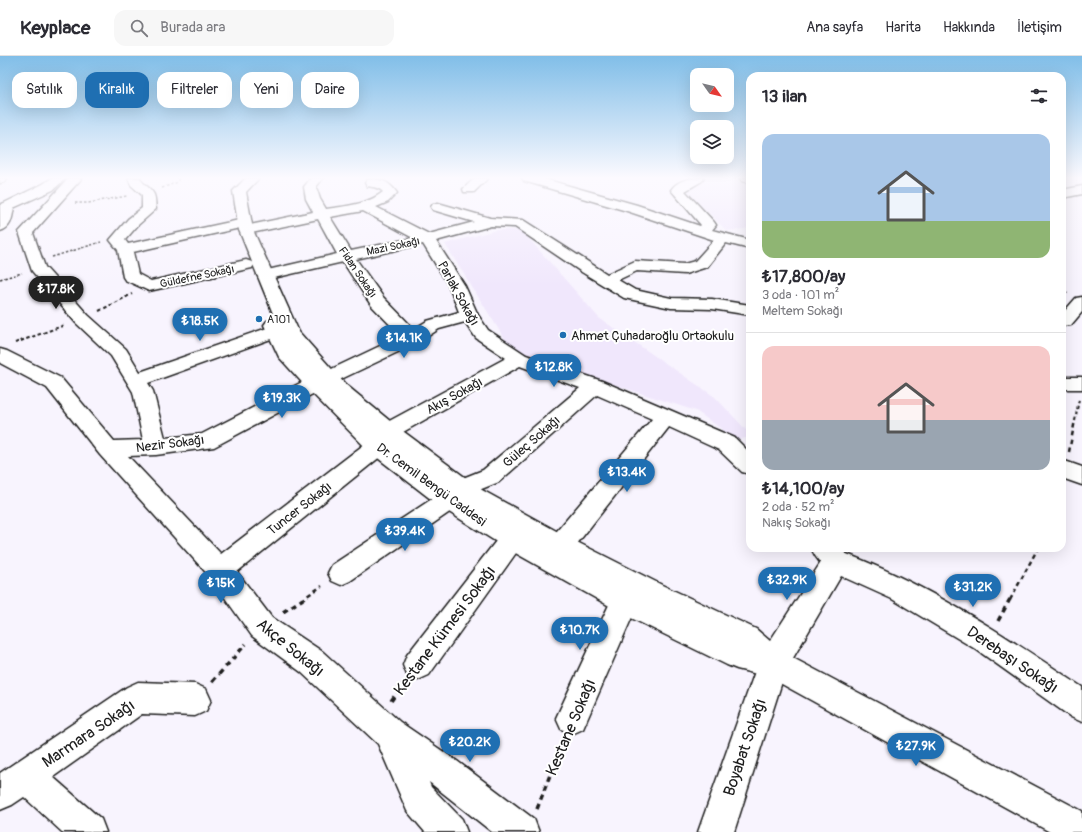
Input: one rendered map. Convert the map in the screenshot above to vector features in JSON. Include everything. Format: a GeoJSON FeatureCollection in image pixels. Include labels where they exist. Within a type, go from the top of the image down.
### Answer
{"type":"FeatureCollection","features":[{"type":"Feature","properties":{"kind":"street"},"geometry":{"type":"LineString","coordinates":[[0,227],[3,224],[4,214]]}},
{"type":"Feature","properties":{"kind":"street"},"geometry":{"type":"LineString","coordinates":[[41,214],[26,232],[38,268],[82,319],[118,353],[143,391],[156,447]]}},
{"type":"Feature","properties":{"kind":"street"},"geometry":{"type":"LineString","coordinates":[[121,245],[133,222],[143,214]]}},
{"type":"Feature","properties":{"kind":"street","name":"Dr. Cemil Bengü Caddesi"},"geometry":{"type":"LineString","coordinates":[[236,214],[241,226],[276,331],[286,352],[322,381],[383,439],[512,539],[625,601],[737,655],[773,663]]}},
{"type":"Feature","properties":{"kind":"street","name":"Dr. Cemil Bengü Caddesi"},"geometry":{"type":"LineString","coordinates":[[240,214],[241,226]]}},
{"type":"Feature","properties":{"kind":"street"},"geometry":{"type":"LineString","coordinates":[[121,245],[321,214]]}},
{"type":"Feature","properties":{"kind":"street","name":"Fidan Sokağı"},"geometry":{"type":"LineString","coordinates":[[322,214],[346,256],[377,301],[413,338]]}},
{"type":"Feature","properties":{"kind":"street"},"geometry":{"type":"LineString","coordinates":[[379,214],[427,239]]}},
{"type":"Feature","properties":{"kind":"street"},"geometry":{"type":"LineString","coordinates":[[463,214],[490,222],[518,223],[630,294],[671,302],[712,304],[746,311]]}},
{"type":"Feature","properties":{"kind":"street"},"geometry":{"type":"LineString","coordinates":[[651,214],[746,244]]}},
{"type":"Feature","properties":{"kind":"street"},"geometry":{"type":"LineString","coordinates":[[699,214],[709,226],[703,231]]}},
{"type":"Feature","properties":{"kind":"street","name":"Mazi Sokağı"},"geometry":{"type":"LineString","coordinates":[[255,270],[346,256],[427,239],[490,222]]}},
{"type":"Feature","properties":{"kind":"street"},"geometry":{"type":"LineString","coordinates":[[606,280],[635,266],[685,269],[701,264],[723,238]]}},
{"type":"Feature","properties":{"kind":"street","name":"Parlak Sokağı"},"geometry":{"type":"LineString","coordinates":[[427,239],[457,286],[469,315],[482,334],[519,359],[595,386],[727,444],[746,462]]}},
{"type":"Feature","properties":{"kind":"street","name":"Güldefne Sokağı"},"geometry":{"type":"LineString","coordinates":[[121,245],[131,278],[149,286],[255,270]]}},
{"type":"Feature","properties":{"kind":"street","name":"Dr. Cemil Bengü Caddesi"},"geometry":{"type":"LineString","coordinates":[[255,270],[291,334],[322,381]]}},
{"type":"Feature","properties":{"kind":"street"},"geometry":{"type":"LineString","coordinates":[[1070,322],[1082,302]]}},
{"type":"Feature","properties":{"kind":"street","name":"Nezir Sokağı"},"geometry":{"type":"LineString","coordinates":[[108,449],[156,447],[206,441],[322,381],[413,338],[433,325],[469,315]]}},
{"type":"Feature","properties":{"kind":"street"},"geometry":{"type":"LineString","coordinates":[[135,381],[276,331]]}},
{"type":"Feature","properties":{"kind":"street","name":"Akçe Sokağı"},"geometry":{"type":"LineString","coordinates":[[0,356],[54,383],[108,449],[220,570],[262,627],[312,662],[382,727],[419,799],[449,832]]}},
{"type":"Feature","properties":{"kind":"street","name":"Akış Sokağı"},"geometry":{"type":"LineString","coordinates":[[383,439],[519,359]]}},
{"type":"Feature","properties":{"kind":"street"},"geometry":{"type":"LineString","coordinates":[[1066,383],[1082,383]]}},
{"type":"Feature","properties":{"kind":"street","name":"Güleç Sokağı"},"geometry":{"type":"LineString","coordinates":[[455,494],[491,476],[595,386]]}},
{"type":"Feature","properties":{"kind":"street"},"geometry":{"type":"LineString","coordinates":[[560,546],[666,417]]}},
{"type":"Feature","properties":{"kind":"street","name":"Tuncer Sokağı"},"geometry":{"type":"LineString","coordinates":[[220,570],[383,439]]}},
{"type":"Feature","properties":{"kind":"street"},"geometry":{"type":"LineString","coordinates":[[341,573],[455,494]]}},
{"type":"Feature","properties":{"kind":"street","name":"Dr. Cemil Bengü Caddesi"},"geometry":{"type":"LineString","coordinates":[[455,494],[474,497],[560,546],[652,594],[746,639],[773,663],[1078,830]]}},
{"type":"Feature","properties":{"kind":"street","name":"Kestane Kümesi Sokağı"},"geometry":{"type":"LineString","coordinates":[[418,665],[512,539]]}},
{"type":"Feature","properties":{"kind":"street"},"geometry":{"type":"LineString","coordinates":[[773,663],[830,554]]}},
{"type":"Feature","properties":{"kind":"street","name":"Derebaşı Sokağı"},"geometry":{"type":"LineString","coordinates":[[830,554],[902,590],[987,640],[1082,706]]}},
{"type":"Feature","properties":{"kind":"street","name":"Kestane Sokağı"},"geometry":{"type":"LineString","coordinates":[[572,718],[625,601]]}},
{"type":"Feature","properties":{"kind":"street","name":"Boyabat Sokağı"},"geometry":{"type":"LineString","coordinates":[[716,832],[773,663]]}},
{"type":"Feature","properties":{"kind":"street","name":"Marmara Sokağı"},"geometry":{"type":"LineString","coordinates":[[13,784],[138,698],[195,700]]}},
{"type":"Feature","properties":{"kind":"street"},"geometry":{"type":"LineString","coordinates":[[382,727],[446,773],[529,821]]}},
{"type":"Feature","properties":{"kind":"street"},"geometry":{"type":"LineString","coordinates":[[13,784],[88,832]]}},
{"type":"Feature","properties":{"kind":"path"},"geometry":{"type":"LineString","coordinates":[[0,279],[38,268],[55,255],[98,242],[121,245]]}},
{"type":"Feature","properties":{"kind":"path"},"geometry":{"type":"LineString","coordinates":[[1070,472],[1082,383]]}},
{"type":"Feature","properties":{"kind":"path"},"geometry":{"type":"LineString","coordinates":[[987,640],[1036,552]]}},
{"type":"Feature","properties":{"kind":"path"},"geometry":{"type":"LineString","coordinates":[[195,700],[262,627],[341,573]]}},
{"type":"Feature","properties":{"kind":"path","name":"Kestane Kümesi Sokağı"},"geometry":{"type":"LineString","coordinates":[[382,727],[418,665]]}},
{"type":"Feature","properties":{"kind":"path","name":"Kestane Sokağı"},"geometry":{"type":"LineString","coordinates":[[529,821],[572,718]]}},
{"type":"Feature","properties":{"kind":"shaded area"},"geometry":{"type":"Polygon","coordinates":[[[710,214],[746,214],[746,229],[727,231],[710,214]]]}},
{"type":"Feature","properties":{"kind":"shaded area","name":"Ahmet Çuhadaroğlu Ortaokulu"},"geometry":{"type":"Polygon","coordinates":[[[496,230],[514,230],[523,232],[599,318],[715,397],[746,430],[746,438],[737,440],[696,411],[513,352],[445,244],[496,230]]]}},
{"type":"Feature","properties":{"kind":"place","name":"A101"},"geometry":{"type":"Point","coordinates":[259,319]}},
{"type":"Feature","properties":{"kind":"place","name":"Ahmet Çuhadaroğlu Ortaokulu"},"geometry":{"type":"Point","coordinates":[563,335]}}]}
